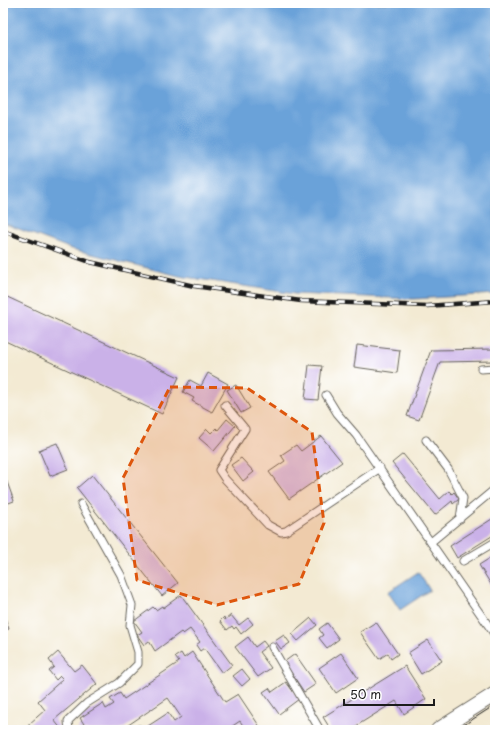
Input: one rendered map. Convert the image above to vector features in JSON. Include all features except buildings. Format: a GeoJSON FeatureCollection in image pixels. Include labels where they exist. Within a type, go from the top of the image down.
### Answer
{"type":"FeatureCollection","features":[{"type":"Feature","properties":{"kind":"street"},"geometry":{"type":"LineString","coordinates":[[438,730],[495,694]]}},
{"type":"Feature","properties":{"kind":"lane"},"geometry":{"type":"LineString","coordinates":[[482,369],[495,368]]}},
{"type":"Feature","properties":{"kind":"lane"},"geometry":{"type":"LineString","coordinates":[[326,395],[337,413],[356,435],[431,542],[493,626],[495,635]]}},
{"type":"Feature","properties":{"kind":"lane"},"geometry":{"type":"LineString","coordinates":[[225,405],[245,429],[219,470],[225,479],[268,525],[281,532],[286,531],[380,468]]}},
{"type":"Feature","properties":{"kind":"lane"},"geometry":{"type":"LineString","coordinates":[[426,440],[448,469],[463,498],[460,519]]}},
{"type":"Feature","properties":{"kind":"lane"},"geometry":{"type":"LineString","coordinates":[[431,542],[495,489]]}},
{"type":"Feature","properties":{"kind":"lane"},"geometry":{"type":"LineString","coordinates":[[69,730],[68,722],[87,702],[119,683],[138,664],[138,652],[130,625],[132,605],[121,575],[81,504]]}},
{"type":"Feature","properties":{"kind":"lane"},"geometry":{"type":"LineString","coordinates":[[464,561],[495,542]]}},
{"type":"Feature","properties":{"kind":"lane"},"geometry":{"type":"LineString","coordinates":[[272,647],[320,730]]}},
{"type":"Feature","properties":{"kind":"highlighted area"},"geometry":{"type":"Polygon","coordinates":[[[170,387],[247,388],[312,432],[324,523],[299,584],[217,605],[137,580],[123,478],[170,387]]]}},
{"type":"Feature","properties":{"kind":"water"},"geometry":{"type":"Polygon","coordinates":[[[3,3],[495,3],[495,294],[414,299],[295,294],[179,276],[72,249],[3,223],[3,3]]]}},
{"type":"Feature","properties":{"kind":"water"},"geometry":{"type":"Polygon","coordinates":[[[418,572],[430,590],[400,610],[388,592],[418,572]]]}},
{"type":"Feature","properties":{"kind":"tram line"},"geometry":{"type":"LineString","coordinates":[[456,730],[495,705]]}},
{"type":"Feature","properties":{"kind":"railway"},"geometry":{"type":"LineString","coordinates":[[3,231],[90,262],[194,286],[301,301],[427,306],[495,301]]}}]}
